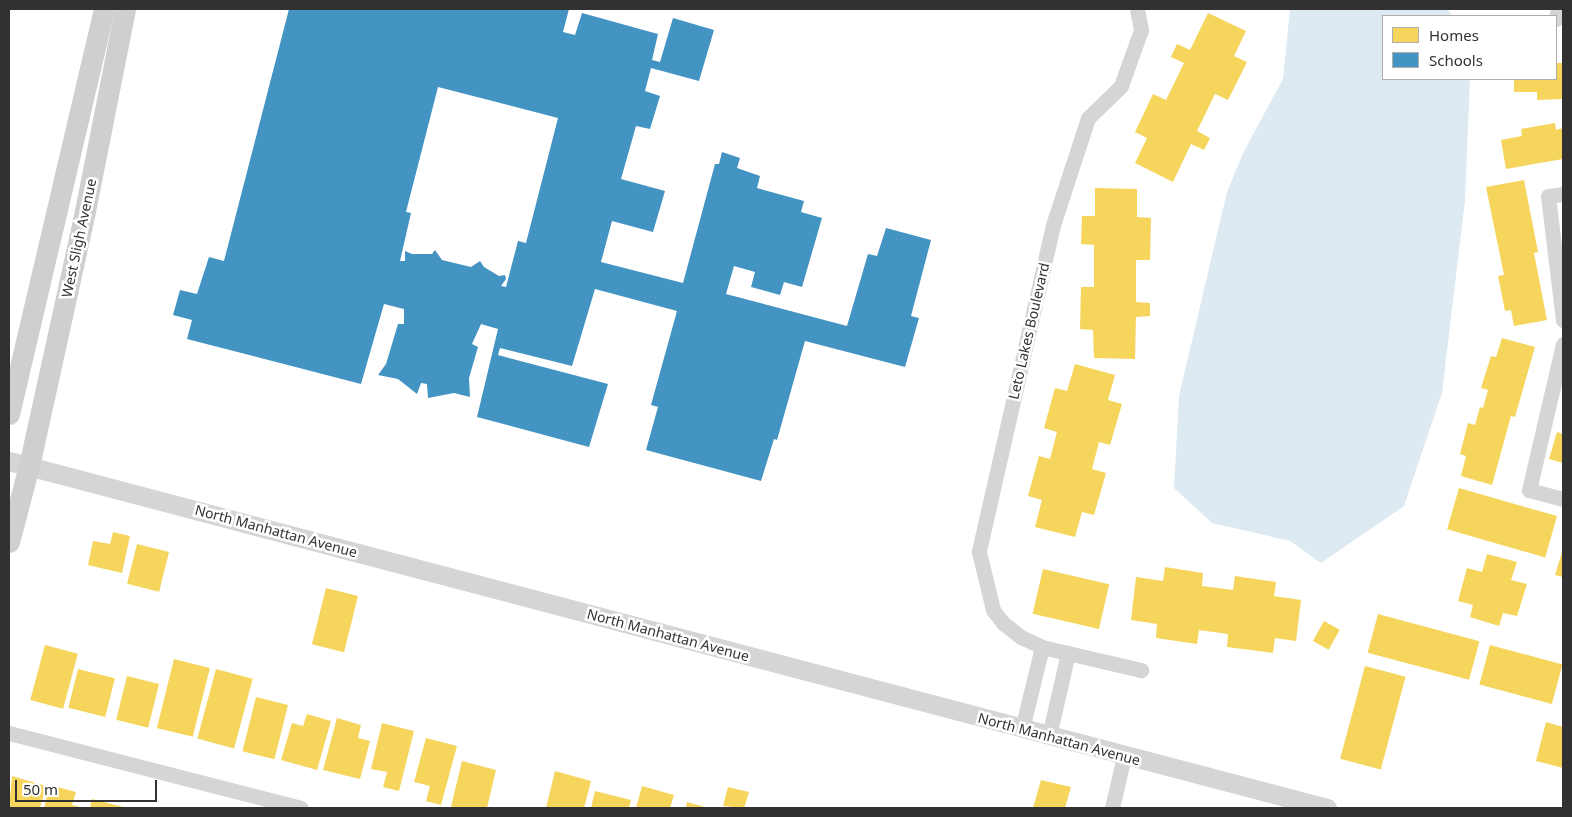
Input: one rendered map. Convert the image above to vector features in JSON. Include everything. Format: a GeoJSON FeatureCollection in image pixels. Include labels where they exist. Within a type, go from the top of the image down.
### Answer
{"type":"FeatureCollection","features":[{"type":"Feature","properties":{"kind":"main road","name":"West Sligh Avenue"},"geometry":{"type":"LineString","coordinates":[[9,414],[104,9]]}},
{"type":"Feature","properties":{"kind":"main road","name":"West Sligh Avenue"},"geometry":{"type":"LineString","coordinates":[[9,542],[29,466],[85,211],[125,9]]}},
{"type":"Feature","properties":{"kind":"street","name":"Leto Lakes Boulevard"},"geometry":{"type":"LineString","coordinates":[[1137,9],[1141,30],[1122,86],[1088,118],[1053,225],[979,552],[993,610],[1009,628],[1042,647],[1141,670]]}},
{"type":"Feature","properties":{"kind":"street"},"geometry":{"type":"LineString","coordinates":[[1563,194],[1548,196],[1563,320]]}},
{"type":"Feature","properties":{"kind":"street"},"geometry":{"type":"LineString","coordinates":[[1563,344],[1529,490],[1563,499]]}},
{"type":"Feature","properties":{"kind":"street","name":"North Manhattan Avenue"},"geometry":{"type":"LineString","coordinates":[[9,461],[1327,808]]}},
{"type":"Feature","properties":{"kind":"street"},"geometry":{"type":"LineString","coordinates":[[1022,729],[1042,647]]}},
{"type":"Feature","properties":{"kind":"street"},"geometry":{"type":"LineString","coordinates":[[1049,736],[1068,653]]}},
{"type":"Feature","properties":{"kind":"street"},"geometry":{"type":"LineString","coordinates":[[9,733],[301,808]]}},
{"type":"Feature","properties":{"kind":"street"},"geometry":{"type":"LineString","coordinates":[[1112,808],[1124,756]]}},
{"type":"Feature","properties":{"kind":"shaded area"},"geometry":{"type":"Polygon","coordinates":[[[1290,9],[1448,9],[1451,15],[1382,15],[1382,80],[1470,80],[1465,200],[1442,393],[1404,506],[1321,563],[1290,541],[1212,523],[1174,488],[1179,396],[1227,192],[1243,153],[1283,79],[1290,9]]]}},
{"type":"Feature","properties":{"kind":"building: Homes"},"geometry":{"type":"Polygon","coordinates":[[[1208,13],[1246,31],[1234,56],[1247,62],[1228,100],[1215,94],[1197,131],[1210,138],[1204,150],[1191,144],[1173,182],[1135,163],[1147,138],[1135,132],[1153,94],[1166,100],[1184,63],[1171,57],[1177,44],[1190,50],[1208,13]]]}},
{"type":"Feature","properties":{"kind":"building: Homes"},"geometry":{"type":"Polygon","coordinates":[[[1557,63],[1563,63],[1563,99],[1537,100],[1537,92],[1514,92],[1514,80],[1557,80],[1557,63]]]}},
{"type":"Feature","properties":{"kind":"building: Homes"},"geometry":{"type":"Polygon","coordinates":[[[1555,123],[1556,130],[1563,128],[1563,159],[1506,169],[1501,140],[1522,136],[1521,129],[1555,123]]]}},
{"type":"Feature","properties":{"kind":"building: Homes"},"geometry":{"type":"Polygon","coordinates":[[[1524,180],[1538,252],[1534,253],[1547,320],[1514,326],[1511,310],[1505,311],[1498,276],[1504,275],[1486,187],[1524,180]]]}},
{"type":"Feature","properties":{"kind":"building: Homes"},"geometry":{"type":"Polygon","coordinates":[[[1095,188],[1137,189],[1137,217],[1151,218],[1150,260],[1136,260],[1136,302],[1150,303],[1150,316],[1136,317],[1135,359],[1094,358],[1093,330],[1080,329],[1081,287],[1094,287],[1094,245],[1081,244],[1082,216],[1095,216],[1095,188]]]}},
{"type":"Feature","properties":{"kind":"building: Homes"},"geometry":{"type":"Polygon","coordinates":[[[1502,338],[1535,347],[1515,417],[1511,416],[1492,485],[1461,476],[1466,456],[1460,454],[1468,423],[1475,425],[1480,407],[1483,408],[1488,390],[1481,388],[1491,356],[1496,357],[1502,338]]]}},
{"type":"Feature","properties":{"kind":"building: Homes"},"geometry":{"type":"Polygon","coordinates":[[[1075,364],[1115,375],[1108,400],[1122,404],[1110,445],[1099,442],[1092,469],[1106,473],[1094,515],[1082,512],[1075,537],[1035,527],[1042,500],[1028,496],[1039,456],[1050,459],[1057,432],[1044,428],[1055,388],[1067,391],[1075,364]]]}},
{"type":"Feature","properties":{"kind":"building: Homes"},"geometry":{"type":"Polygon","coordinates":[[[1557,432],[1563,434],[1563,463],[1549,459],[1557,432]]]}},
{"type":"Feature","properties":{"kind":"building: Homes"},"geometry":{"type":"Polygon","coordinates":[[[1459,488],[1557,516],[1545,557],[1447,529],[1459,488]]]}},
{"type":"Feature","properties":{"kind":"building: Homes"},"geometry":{"type":"Polygon","coordinates":[[[113,532],[130,536],[122,573],[88,565],[93,541],[110,544],[113,532]]]}},
{"type":"Feature","properties":{"kind":"building: Homes"},"geometry":{"type":"Polygon","coordinates":[[[137,544],[169,552],[159,592],[127,584],[137,544]]]}},
{"type":"Feature","properties":{"kind":"building: Homes"},"geometry":{"type":"Polygon","coordinates":[[[1563,549],[1563,577],[1555,575],[1563,549]]]}},
{"type":"Feature","properties":{"kind":"building: Homes"},"geometry":{"type":"Polygon","coordinates":[[[1487,554],[1517,562],[1511,580],[1527,584],[1517,616],[1503,613],[1499,626],[1470,617],[1473,605],[1458,601],[1467,568],[1482,572],[1487,554]]]}},
{"type":"Feature","properties":{"kind":"building: Homes"},"geometry":{"type":"Polygon","coordinates":[[[1165,567],[1203,573],[1202,586],[1233,590],[1235,576],[1276,582],[1274,596],[1301,600],[1296,641],[1275,638],[1273,653],[1227,647],[1228,634],[1199,630],[1197,644],[1156,638],[1157,624],[1131,620],[1136,577],[1163,581],[1165,567]]]}},
{"type":"Feature","properties":{"kind":"building: Homes"},"geometry":{"type":"Polygon","coordinates":[[[1043,569],[1109,584],[1099,629],[1033,614],[1043,569]]]}},
{"type":"Feature","properties":{"kind":"building: Homes"},"geometry":{"type":"Polygon","coordinates":[[[326,588],[358,596],[344,652],[312,644],[326,588]]]}},
{"type":"Feature","properties":{"kind":"building: Homes"},"geometry":{"type":"Polygon","coordinates":[[[1378,614],[1479,641],[1469,680],[1368,653],[1378,614]]]}},
{"type":"Feature","properties":{"kind":"building: Homes"},"geometry":{"type":"Polygon","coordinates":[[[1324,621],[1340,630],[1329,650],[1313,641],[1324,621]]]}},
{"type":"Feature","properties":{"kind":"building: Homes"},"geometry":{"type":"Polygon","coordinates":[[[45,645],[78,654],[63,709],[30,700],[45,645]]]}},
{"type":"Feature","properties":{"kind":"building: Homes"},"geometry":{"type":"Polygon","coordinates":[[[1490,645],[1562,664],[1552,704],[1479,685],[1490,645]]]}},
{"type":"Feature","properties":{"kind":"building: Homes"},"geometry":{"type":"Polygon","coordinates":[[[174,659],[210,668],[193,737],[157,728],[174,659]]]}},
{"type":"Feature","properties":{"kind":"building: Homes"},"geometry":{"type":"Polygon","coordinates":[[[1365,666],[1406,677],[1381,770],[1340,759],[1365,666]]]}},
{"type":"Feature","properties":{"kind":"building: Homes"},"geometry":{"type":"Polygon","coordinates":[[[78,669],[115,678],[105,717],[68,708],[78,669]]]}},
{"type":"Feature","properties":{"kind":"building: Homes"},"geometry":{"type":"Polygon","coordinates":[[[216,669],[253,679],[234,748],[197,739],[216,669]]]}},
{"type":"Feature","properties":{"kind":"building: Homes"},"geometry":{"type":"Polygon","coordinates":[[[127,676],[159,684],[148,728],[116,720],[127,676]]]}},
{"type":"Feature","properties":{"kind":"building: Homes"},"geometry":{"type":"Polygon","coordinates":[[[256,697],[288,705],[274,759],[242,751],[256,697]]]}},
{"type":"Feature","properties":{"kind":"building: Homes"},"geometry":{"type":"Polygon","coordinates":[[[307,714],[331,721],[317,770],[281,760],[292,723],[303,726],[307,714]]]}},
{"type":"Feature","properties":{"kind":"building: Homes"},"geometry":{"type":"Polygon","coordinates":[[[337,718],[361,725],[358,738],[370,741],[360,779],[323,770],[337,718]]]}},
{"type":"Feature","properties":{"kind":"building: Homes"},"geometry":{"type":"Polygon","coordinates":[[[1546,722],[1563,727],[1563,768],[1536,761],[1546,722]]]}},
{"type":"Feature","properties":{"kind":"building: Homes"},"geometry":{"type":"Polygon","coordinates":[[[382,723],[414,731],[399,791],[383,787],[387,772],[371,769],[382,723]]]}},
{"type":"Feature","properties":{"kind":"building: Homes"},"geometry":{"type":"Polygon","coordinates":[[[426,738],[457,746],[441,805],[426,801],[430,786],[414,782],[426,738]]]}},
{"type":"Feature","properties":{"kind":"building: Homes"},"geometry":{"type":"Polygon","coordinates":[[[462,761],[496,770],[487,808],[451,807],[462,761]]]}},
{"type":"Feature","properties":{"kind":"building: Homes"},"geometry":{"type":"Polygon","coordinates":[[[555,771],[591,781],[584,808],[546,808],[555,771]]]}},
{"type":"Feature","properties":{"kind":"building: Homes"},"geometry":{"type":"Polygon","coordinates":[[[12,776],[46,786],[40,808],[9,808],[12,776]]]}},
{"type":"Feature","properties":{"kind":"building: Homes"},"geometry":{"type":"Polygon","coordinates":[[[1041,780],[1071,787],[1065,808],[1033,808],[1041,780]]]}},
{"type":"Feature","properties":{"kind":"building: Homes"},"geometry":{"type":"Polygon","coordinates":[[[50,785],[76,792],[72,805],[84,808],[44,808],[50,785]]]}},
{"type":"Feature","properties":{"kind":"building: Homes"},"geometry":{"type":"Polygon","coordinates":[[[642,786],[674,795],[670,808],[636,808],[642,786]]]}},
{"type":"Feature","properties":{"kind":"building: Homes"},"geometry":{"type":"Polygon","coordinates":[[[728,787],[749,792],[744,808],[723,806],[728,787]]]}},
{"type":"Feature","properties":{"kind":"building: Homes"},"geometry":{"type":"Polygon","coordinates":[[[595,791],[631,800],[629,808],[591,808],[595,791]]]}},
{"type":"Feature","properties":{"kind":"building: Homes"},"geometry":{"type":"Polygon","coordinates":[[[92,799],[127,808],[90,808],[92,799]]]}},
{"type":"Feature","properties":{"kind":"building: Homes"},"geometry":{"type":"Polygon","coordinates":[[[687,802],[708,808],[686,808],[687,802]]]}},
{"type":"Feature","properties":{"kind":"building: Schools"},"geometry":{"type":"Polygon","coordinates":[[[289,9],[569,9],[563,32],[575,35],[582,13],[658,34],[652,60],[660,62],[673,18],[714,30],[699,81],[651,68],[645,91],[660,96],[650,129],[636,126],[621,179],[665,191],[653,232],[612,221],[601,262],[683,283],[715,164],[719,164],[722,152],[740,158],[737,168],[760,176],[757,188],[804,201],[801,212],[822,218],[802,287],[784,282],[780,295],[751,287],[755,272],[734,266],[726,294],[847,326],[868,254],[877,256],[886,228],[931,240],[911,316],[919,318],[905,367],[805,341],[777,440],[774,439],[761,481],[646,450],[658,407],[651,405],[677,311],[595,289],[572,366],[500,348],[498,355],[608,384],[589,447],[477,417],[498,329],[481,324],[472,344],[478,347],[469,378],[470,397],[454,393],[428,398],[427,384],[421,383],[417,394],[398,379],[378,375],[386,364],[398,324],[404,324],[404,309],[384,304],[361,384],[187,339],[192,320],[173,315],[180,290],[197,294],[209,257],[224,261],[289,9]],[[438,87],[406,212],[411,213],[400,261],[405,261],[405,251],[412,254],[432,254],[435,250],[442,260],[471,267],[480,261],[484,267],[499,276],[505,275],[506,279],[501,286],[506,287],[518,241],[526,243],[558,118],[438,87]]]}}]}
